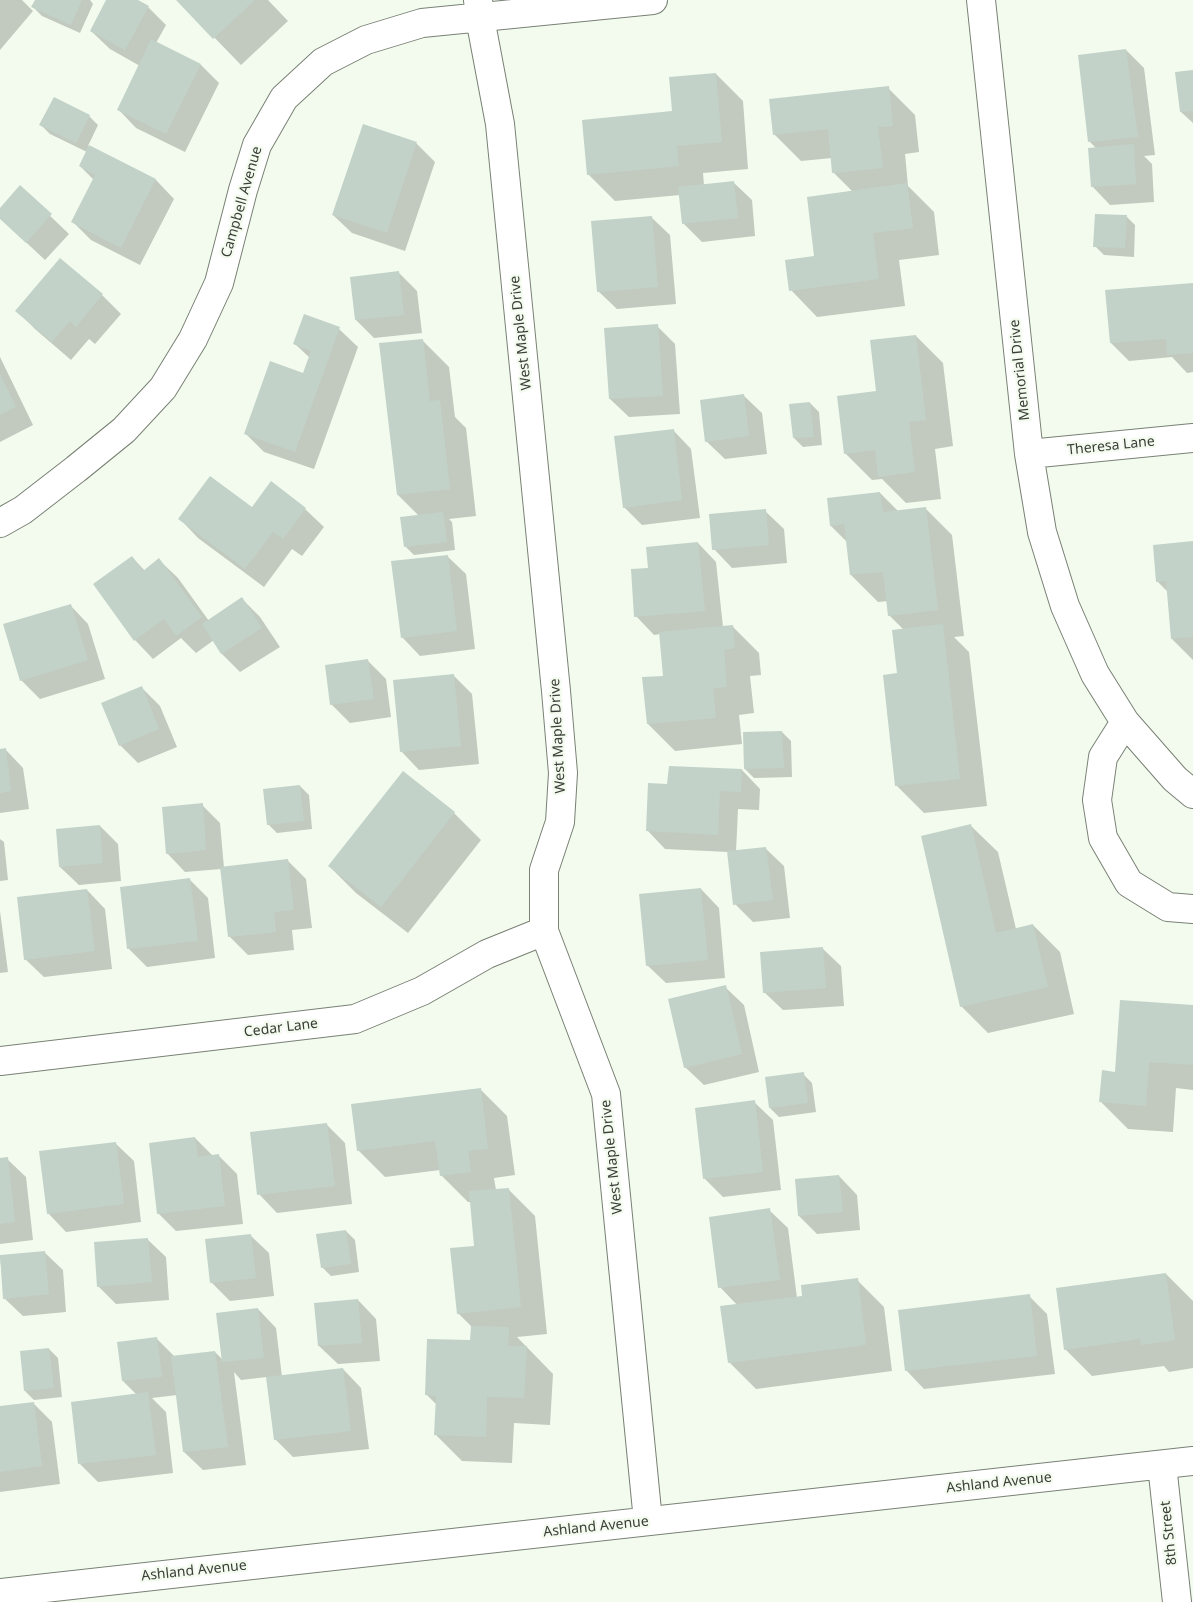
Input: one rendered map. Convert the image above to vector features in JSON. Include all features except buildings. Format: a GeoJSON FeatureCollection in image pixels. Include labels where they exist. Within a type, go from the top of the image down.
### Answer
{"type":"FeatureCollection","features":[{"type":"Feature","properties":{"kind":"street","name":"Campbell Avenue"},"geometry":{"type":"LineString","coordinates":[[0,523],[23,510],[76,470],[124,430],[163,388],[193,339],[219,283],[243,190],[257,145],[284,98],[323,62],[366,40],[422,23],[479,9],[653,0]]}},
{"type":"Feature","properties":{"kind":"street","name":"Memorial Drive"},"geometry":{"type":"LineString","coordinates":[[981,0],[1029,454],[1042,532],[1065,606],[1095,674],[1125,722],[1175,779],[1193,794]]}},
{"type":"Feature","properties":{"kind":"street","name":"West Maple Drive"},"geometry":{"type":"LineString","coordinates":[[479,9],[500,124],[556,681],[562,773],[560,822],[544,870],[544,931],[606,1094],[648,1521]]}},
{"type":"Feature","properties":{"kind":"street","name":"Theresa Lane"},"geometry":{"type":"LineString","coordinates":[[1029,454],[1193,438]]}},
{"type":"Feature","properties":{"kind":"street"},"geometry":{"type":"LineString","coordinates":[[1125,722],[1103,757],[1097,800],[1103,838],[1129,883],[1168,907],[1193,909]]}},
{"type":"Feature","properties":{"kind":"street","name":"Cedar Lane"},"geometry":{"type":"LineString","coordinates":[[0,1061],[355,1019],[422,991],[487,954],[544,931]]}},
{"type":"Feature","properties":{"kind":"street","name":"Ashland Avenue"},"geometry":{"type":"LineString","coordinates":[[0,1592],[1193,1461]]}},
{"type":"Feature","properties":{"kind":"street","name":"8th Street"},"geometry":{"type":"LineString","coordinates":[[1162,1465],[1177,1602]]}}]}
